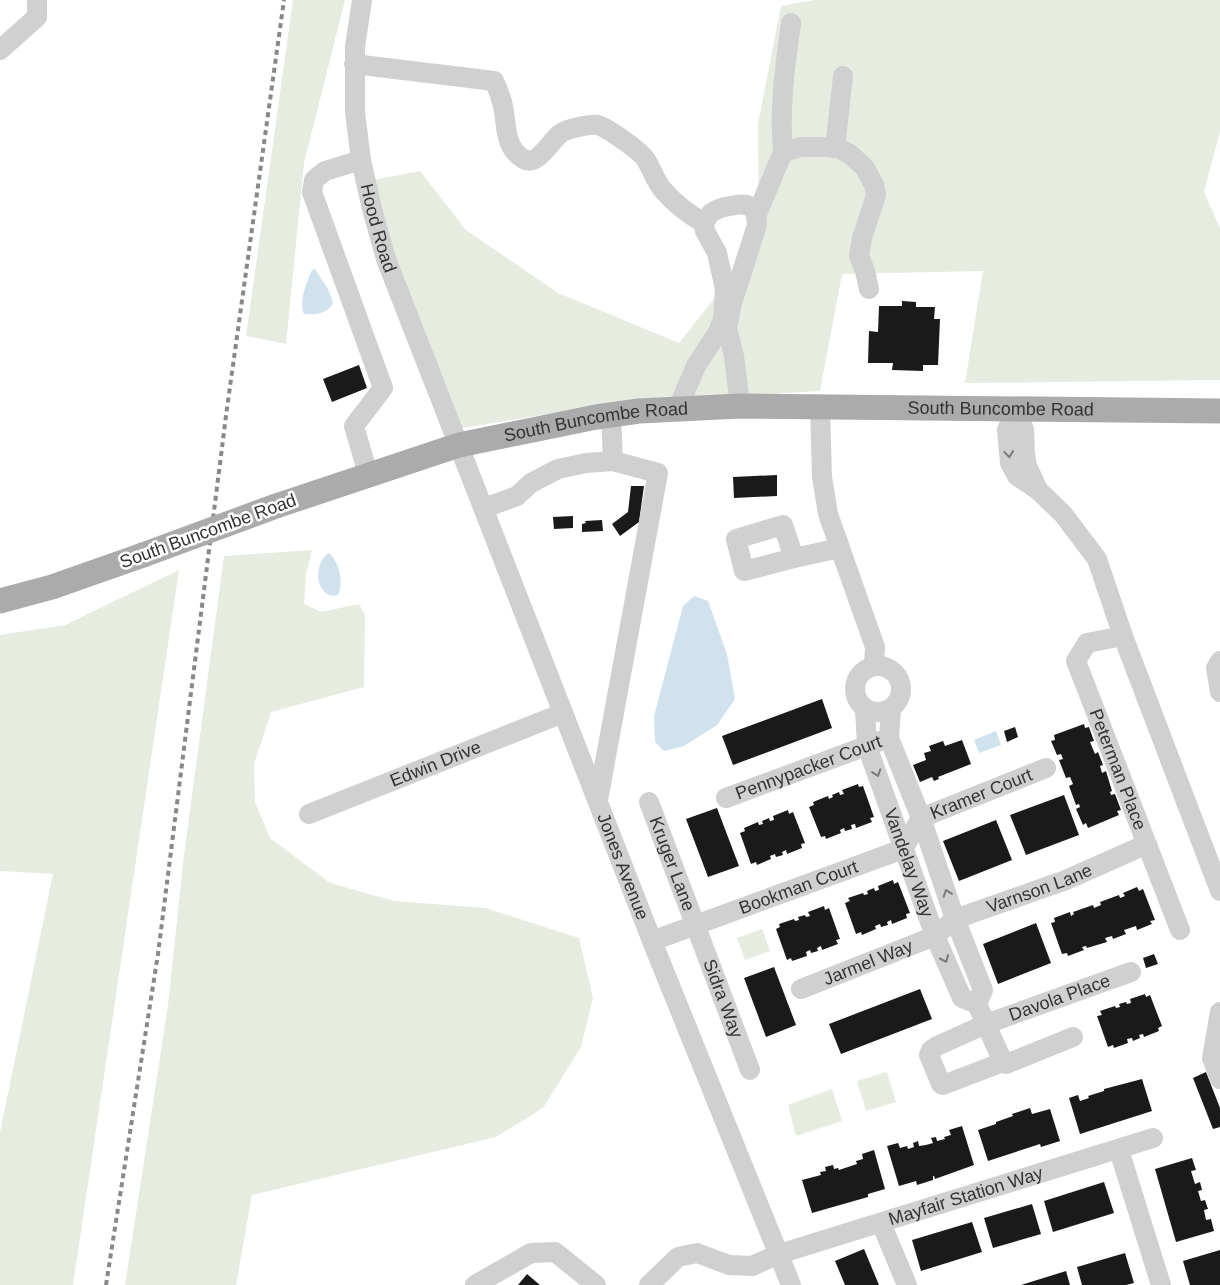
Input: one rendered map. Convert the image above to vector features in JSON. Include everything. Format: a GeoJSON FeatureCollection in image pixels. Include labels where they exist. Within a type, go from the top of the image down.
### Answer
{"type":"FeatureCollection","features":[{"type":"Feature","properties":{"kind":"main road","name":"South Buncombe Road"},"geometry":{"type":"LineString","coordinates":[[0,601],[52,587],[144,556],[276,506],[459,445],[611,415],[678,408],[740,406],[1220,411]]}},
{"type":"Feature","properties":{"kind":"street"},"geometry":{"type":"LineString","coordinates":[[0,50],[36,17],[37,0]]}},
{"type":"Feature","properties":{"kind":"street","name":"Hood Road"},"geometry":{"type":"LineString","coordinates":[[362,0],[354,64],[355,112],[361,160],[386,258],[459,445]]}},
{"type":"Feature","properties":{"kind":"street"},"geometry":{"type":"LineString","coordinates":[[678,408],[696,366],[725,319],[758,225],[757,214],[783,152],[781,133],[784,71],[791,23]]}},
{"type":"Feature","properties":{"kind":"street"},"geometry":{"type":"LineString","coordinates":[[354,64],[494,81],[499,90],[503,108],[506,136],[513,150],[523,160],[532,160],[540,155],[560,133],[574,128],[597,125],[616,135],[645,158],[661,188],[680,208],[704,223]]}},
{"type":"Feature","properties":{"kind":"street"},"geometry":{"type":"LineString","coordinates":[[835,148],[843,76]]}},
{"type":"Feature","properties":{"kind":"street"},"geometry":{"type":"LineString","coordinates":[[783,152],[801,147],[835,148],[850,154],[865,168],[874,185],[876,195],[862,238],[859,256],[866,271],[869,289]]}},
{"type":"Feature","properties":{"kind":"street"},"geometry":{"type":"LineString","coordinates":[[361,160],[325,171],[314,180],[312,192],[383,388],[354,426],[368,474]]}},
{"type":"Feature","properties":{"kind":"street"},"geometry":{"type":"LineString","coordinates":[[740,406],[734,356],[725,319],[725,289],[717,253],[705,231],[704,223],[711,213],[724,207],[743,203],[752,208],[757,214]]}},
{"type":"Feature","properties":{"kind":"street"},"geometry":{"type":"LineString","coordinates":[[820,406],[822,477],[828,514],[875,647],[874,666]]}},
{"type":"Feature","properties":{"kind":"street"},"geometry":{"type":"LineString","coordinates":[[1018,408],[1024,430],[1025,454],[1038,490],[1063,514],[1097,559],[1124,636],[1220,890]]}},
{"type":"Feature","properties":{"kind":"street"},"geometry":{"type":"LineString","coordinates":[[611,415],[613,461]]}},
{"type":"Feature","properties":{"kind":"street","name":"Jones Avenue"},"geometry":{"type":"LineString","coordinates":[[459,445],[652,941],[791,1285]]}},
{"type":"Feature","properties":{"kind":"street"},"geometry":{"type":"LineString","coordinates":[[484,508],[517,496],[531,482],[558,469],[586,463],[613,461],[658,473],[598,800]]}},
{"type":"Feature","properties":{"kind":"street"},"geometry":{"type":"LineString","coordinates":[[794,558],[840,548]]}},
{"type":"Feature","properties":{"kind":"street","name":"Peterman Place"},"geometry":{"type":"LineString","coordinates":[[1124,636],[1087,643],[1076,661],[1180,930]]}},
{"type":"Feature","properties":{"kind":"street"},"geometry":{"type":"LineString","coordinates":[[1220,661],[1216,668],[1220,692]]}},
{"type":"Feature","properties":{"kind":"street"},"geometry":{"type":"LineString","coordinates":[[874,666],[890,669],[900,680],[902,688],[901,696],[897,703],[891,709],[878,713],[865,709],[859,703],[855,688],[861,674],[874,666]]}},
{"type":"Feature","properties":{"kind":"street","name":"Vandelay Way"},"geometry":{"type":"LineString","coordinates":[[865,709],[867,746],[935,936],[962,998],[976,1004],[1003,1062]]}},
{"type":"Feature","properties":{"kind":"street","name":"Vandelay Way"},"geometry":{"type":"LineString","coordinates":[[891,709],[889,738],[921,818],[955,919],[983,990],[976,1004]]}},
{"type":"Feature","properties":{"kind":"street","name":"Edwin Drive"},"geometry":{"type":"LineString","coordinates":[[309,814],[563,713]]}},
{"type":"Feature","properties":{"kind":"street","name":"Pennypacker Court"},"geometry":{"type":"LineString","coordinates":[[726,798],[889,738]]}},
{"type":"Feature","properties":{"kind":"street","name":"Kramer Court"},"geometry":{"type":"LineString","coordinates":[[903,849],[921,818],[1046,768]]}},
{"type":"Feature","properties":{"kind":"street","name":"Kruger Lane"},"geometry":{"type":"LineString","coordinates":[[649,802],[695,926]]}},
{"type":"Feature","properties":{"kind":"street","name":"Varnson Lane"},"geometry":{"type":"LineString","coordinates":[[935,936],[955,919],[1066,880],[1147,844]]}},
{"type":"Feature","properties":{"kind":"street","name":"Bookman Court"},"geometry":{"type":"LineString","coordinates":[[652,941],[903,849]]}},
{"type":"Feature","properties":{"kind":"street","name":"Sidra Way"},"geometry":{"type":"LineString","coordinates":[[695,926],[750,1070]]}},
{"type":"Feature","properties":{"kind":"street","name":"Jarmel Way"},"geometry":{"type":"LineString","coordinates":[[801,988],[935,936]]}},
{"type":"Feature","properties":{"kind":"street","name":"Davola Place"},"geometry":{"type":"LineString","coordinates":[[1003,1062],[953,1082],[941,1084],[929,1055],[931,1050],[986,1024],[1131,972]]}},
{"type":"Feature","properties":{"kind":"street"},"geometry":{"type":"LineString","coordinates":[[1220,1012],[1212,1058],[1220,1079]]}},
{"type":"Feature","properties":{"kind":"street"},"geometry":{"type":"LineString","coordinates":[[1003,1062],[1006,1064],[1073,1037]]}},
{"type":"Feature","properties":{"kind":"street","name":"Mayfair Station Way"},"geometry":{"type":"LineString","coordinates":[[650,1285],[678,1256],[697,1253],[729,1265],[752,1266],[778,1254],[1154,1138]]}},
{"type":"Feature","properties":{"kind":"street"},"geometry":{"type":"LineString","coordinates":[[1119,1150],[1162,1285]]}},
{"type":"Feature","properties":{"kind":"street"},"geometry":{"type":"LineString","coordinates":[[881,1223],[907,1285]]}},
{"type":"Feature","properties":{"kind":"street"},"geometry":{"type":"LineString","coordinates":[[476,1285],[531,1253],[555,1252],[596,1285]]}},
{"type":"Feature","properties":{"kind":"shaded area"},"geometry":{"type":"Polygon","coordinates":[[[293,0],[345,0],[304,163],[286,344],[246,336],[293,0]]]}},
{"type":"Feature","properties":{"kind":"shaded area"},"geometry":{"type":"Polygon","coordinates":[[[814,0],[1220,0],[1220,132],[1204,192],[1220,228],[1220,380],[965,383],[983,271],[842,274],[820,391],[615,403],[462,428],[413,319],[373,180],[420,171],[466,230],[558,293],[679,343],[759,242],[758,124],[781,6],[814,0]]]}},
{"type":"Feature","properties":{"kind":"shaded area"},"geometry":{"type":"Polygon","coordinates":[[[312,550],[306,574],[304,604],[321,612],[359,604],[365,615],[364,687],[271,712],[254,764],[255,802],[270,838],[330,883],[394,901],[485,908],[579,938],[593,998],[581,1047],[543,1108],[496,1137],[252,1195],[236,1285],[125,1285],[168,1005],[184,855],[224,556],[312,550]]]}},
{"type":"Feature","properties":{"kind":"shaded area"},"geometry":{"type":"Polygon","coordinates":[[[179,570],[73,1285],[0,1285],[0,1132],[53,874],[0,871],[0,635],[65,625],[179,570]]]}},
{"type":"Feature","properties":{"kind":"shaded area"},"geometry":{"type":"Polygon","coordinates":[[[762,929],[770,951],[745,960],[737,938],[762,929]]]}},
{"type":"Feature","properties":{"kind":"shaded area"},"geometry":{"type":"Polygon","coordinates":[[[887,1072],[896,1102],[866,1111],[857,1081],[887,1072]]]}},
{"type":"Feature","properties":{"kind":"shaded area"},"geometry":{"type":"Polygon","coordinates":[[[832,1089],[842,1121],[796,1136],[788,1105],[832,1089]]]}},
{"type":"Feature","properties":{"kind":"water"},"geometry":{"type":"Polygon","coordinates":[[[315,269],[328,289],[333,303],[328,310],[321,313],[304,314],[302,304],[304,292],[312,270],[315,269]]]}},
{"type":"Feature","properties":{"kind":"water"},"geometry":{"type":"Polygon","coordinates":[[[329,553],[338,567],[341,584],[338,595],[332,596],[322,588],[318,576],[321,562],[329,553]]]}},
{"type":"Feature","properties":{"kind":"water"},"geometry":{"type":"Polygon","coordinates":[[[694,596],[708,601],[727,654],[735,699],[717,725],[684,746],[664,751],[655,742],[654,716],[683,606],[694,596]]]}},
{"type":"Feature","properties":{"kind":"water"},"geometry":{"type":"Polygon","coordinates":[[[996,731],[1001,745],[979,753],[974,740],[996,731]]]}},
{"type":"Feature","properties":{"kind":"building"},"geometry":{"type":"Polygon","coordinates":[[[902,301],[916,302],[916,307],[935,307],[934,319],[940,319],[938,365],[923,365],[923,371],[892,370],[893,363],[868,363],[869,331],[878,332],[879,306],[902,306],[902,301]]]}},
{"type":"Feature","properties":{"kind":"building"},"geometry":{"type":"Polygon","coordinates":[[[359,365],[367,388],[332,402],[323,379],[359,365]]]}},
{"type":"Feature","properties":{"kind":"building"},"geometry":{"type":"Polygon","coordinates":[[[777,475],[777,496],[734,498],[733,477],[777,475]]]}},
{"type":"Feature","properties":{"kind":"building"},"geometry":{"type":"Polygon","coordinates":[[[631,486],[644,486],[639,522],[620,536],[612,524],[628,512],[631,486]]]}},
{"type":"Feature","properties":{"kind":"building"},"geometry":{"type":"Polygon","coordinates":[[[573,516],[573,528],[554,529],[553,517],[573,516]]]}},
{"type":"Feature","properties":{"kind":"building"},"geometry":{"type":"Polygon","coordinates":[[[602,520],[603,531],[582,532],[582,524],[586,523],[585,521],[602,520]]]}},
{"type":"Feature","properties":{"kind":"building"},"geometry":{"type":"Polygon","coordinates":[[[822,699],[832,728],[733,765],[722,736],[822,699]]]}},
{"type":"Feature","properties":{"kind":"building"},"geometry":{"type":"Polygon","coordinates":[[[1084,724],[1085,728],[1089,727],[1094,741],[1090,742],[1095,754],[1098,752],[1103,765],[1100,766],[1102,773],[1106,771],[1112,791],[1110,792],[1111,795],[1115,794],[1121,810],[1117,811],[1119,815],[1088,828],[1086,823],[1083,825],[1076,809],[1080,807],[1079,804],[1076,805],[1069,786],[1073,784],[1070,777],[1066,778],[1059,760],[1063,759],[1061,754],[1057,755],[1051,741],[1055,740],[1054,735],[1084,724]]]}},
{"type":"Feature","properties":{"kind":"building"},"geometry":{"type":"Polygon","coordinates":[[[1015,727],[1018,737],[1007,742],[1004,731],[1015,727]]]}},
{"type":"Feature","properties":{"kind":"building"},"geometry":{"type":"Polygon","coordinates":[[[962,740],[971,764],[938,777],[939,779],[934,781],[932,777],[920,782],[913,765],[926,760],[924,753],[931,751],[929,746],[943,741],[945,746],[962,740]]]}},
{"type":"Feature","properties":{"kind":"building"},"geometry":{"type":"Polygon","coordinates":[[[858,784],[859,787],[863,786],[874,817],[870,818],[872,822],[856,828],[855,824],[851,825],[852,829],[845,831],[844,828],[840,830],[841,833],[826,839],[825,836],[821,837],[809,807],[814,805],[813,802],[828,796],[829,799],[833,797],[832,795],[839,792],[840,795],[844,794],[842,790],[858,784]]]}},
{"type":"Feature","properties":{"kind":"building"},"geometry":{"type":"Polygon","coordinates":[[[1064,795],[1079,835],[1026,855],[1010,815],[1064,795]]]}},
{"type":"Feature","properties":{"kind":"building"},"geometry":{"type":"Polygon","coordinates":[[[717,808],[739,866],[708,877],[686,819],[717,808]]]}},
{"type":"Feature","properties":{"kind":"building"},"geometry":{"type":"Polygon","coordinates":[[[788,810],[789,814],[793,812],[805,843],[801,844],[802,848],[787,854],[786,850],[782,852],[783,855],[776,857],[775,854],[770,856],[771,859],[757,865],[756,862],[751,864],[740,833],[745,831],[744,828],[758,822],[759,825],[763,824],[762,821],[769,818],[770,821],[774,820],[773,816],[788,810]]]}},
{"type":"Feature","properties":{"kind":"building"},"geometry":{"type":"Polygon","coordinates":[[[996,820],[1012,860],[959,881],[943,841],[996,820]]]}},
{"type":"Feature","properties":{"kind":"building"},"geometry":{"type":"Polygon","coordinates":[[[893,880],[894,884],[898,882],[910,913],[906,914],[907,918],[892,924],[891,920],[887,922],[888,925],[881,927],[880,924],[875,926],[876,929],[862,935],[861,932],[856,934],[845,903],[850,901],[848,898],[863,893],[864,895],[868,894],[867,891],[874,888],[875,891],[879,890],[878,886],[893,880]]]}},
{"type":"Feature","properties":{"kind":"building"},"geometry":{"type":"Polygon","coordinates":[[[1137,887],[1139,891],[1143,889],[1155,920],[1150,921],[1152,924],[1137,930],[1136,926],[1124,930],[1126,934],[1113,939],[1112,936],[1105,938],[1107,942],[1087,948],[1086,946],[1082,947],[1084,950],[1068,956],[1067,953],[1062,954],[1051,923],[1055,922],[1054,918],[1070,912],[1071,916],[1074,914],[1073,912],[1093,905],[1094,908],[1101,905],[1100,902],[1119,895],[1120,898],[1125,896],[1123,893],[1137,887]]]}},
{"type":"Feature","properties":{"kind":"building"},"geometry":{"type":"Polygon","coordinates":[[[824,906],[825,910],[829,908],[840,939],[836,940],[838,944],[822,950],[821,946],[817,948],[818,951],[811,953],[810,950],[806,952],[807,956],[792,961],[791,958],[787,960],[776,929],[780,927],[779,924],[794,919],[795,921],[799,920],[798,917],[805,915],[806,917],[810,916],[808,912],[824,906]]]}},
{"type":"Feature","properties":{"kind":"building"},"geometry":{"type":"Polygon","coordinates":[[[1036,923],[1051,963],[998,984],[983,944],[1036,923]]]}},
{"type":"Feature","properties":{"kind":"building"},"geometry":{"type":"Polygon","coordinates":[[[1154,954],[1158,964],[1146,968],[1143,958],[1154,954]]]}},
{"type":"Feature","properties":{"kind":"building"},"geometry":{"type":"Polygon","coordinates":[[[774,967],[796,1025],[766,1037],[744,978],[774,967]]]}},
{"type":"Feature","properties":{"kind":"building"},"geometry":{"type":"Polygon","coordinates":[[[920,989],[932,1019],[841,1054],[829,1024],[920,989]]]}},
{"type":"Feature","properties":{"kind":"building"},"geometry":{"type":"Polygon","coordinates":[[[1145,994],[1146,997],[1150,995],[1162,1026],[1158,1028],[1159,1031],[1144,1037],[1143,1034],[1139,1035],[1140,1038],[1133,1041],[1132,1038],[1127,1039],[1128,1043],[1114,1048],[1113,1045],[1108,1047],[1097,1016],[1102,1015],[1100,1011],[1115,1006],[1116,1008],[1120,1007],[1119,1004],[1126,1002],[1127,1004],[1131,1003],[1130,999],[1145,994]]]}},
{"type":"Feature","properties":{"kind":"building"},"geometry":{"type":"Polygon","coordinates":[[[1206,1072],[1220,1108],[1220,1127],[1213,1129],[1193,1078],[1206,1072]]]}},
{"type":"Feature","properties":{"kind":"building"},"geometry":{"type":"Polygon","coordinates":[[[1142,1079],[1152,1111],[1080,1134],[1069,1098],[1078,1095],[1080,1101],[1089,1098],[1088,1096],[1104,1091],[1104,1089],[1142,1079]]]}},
{"type":"Feature","properties":{"kind":"building"},"geometry":{"type":"Polygon","coordinates":[[[1030,1108],[1032,1114],[1050,1109],[1060,1141],[1041,1147],[1040,1144],[988,1161],[978,1130],[1030,1108]]]}},
{"type":"Feature","properties":{"kind":"building"},"geometry":{"type":"Polygon","coordinates":[[[962,1126],[974,1165],[935,1179],[933,1176],[933,1180],[917,1185],[916,1181],[899,1186],[887,1146],[898,1143],[900,1148],[907,1146],[908,1149],[914,1147],[913,1143],[918,1141],[919,1146],[926,1145],[933,1143],[931,1138],[936,1137],[937,1141],[945,1139],[944,1137],[951,1135],[949,1130],[962,1126]]]}},
{"type":"Feature","properties":{"kind":"building"},"geometry":{"type":"Polygon","coordinates":[[[874,1150],[885,1189],[868,1194],[868,1197],[812,1213],[802,1180],[821,1175],[820,1172],[826,1171],[825,1167],[833,1165],[834,1169],[838,1168],[839,1170],[857,1164],[856,1161],[863,1159],[862,1154],[874,1150]]]}},
{"type":"Feature","properties":{"kind":"building"},"geometry":{"type":"Polygon","coordinates":[[[1192,1158],[1196,1170],[1191,1171],[1195,1184],[1200,1182],[1202,1190],[1198,1191],[1201,1201],[1205,1200],[1208,1209],[1204,1210],[1206,1220],[1211,1219],[1214,1231],[1176,1242],[1155,1169],[1192,1158]]]}},
{"type":"Feature","properties":{"kind":"building"},"geometry":{"type":"Polygon","coordinates":[[[1104,1182],[1114,1213],[1053,1232],[1044,1201],[1104,1182]]]}},
{"type":"Feature","properties":{"kind":"building"},"geometry":{"type":"Polygon","coordinates":[[[1032,1204],[1041,1234],[993,1248],[984,1218],[1032,1204]]]}},
{"type":"Feature","properties":{"kind":"building"},"geometry":{"type":"Polygon","coordinates":[[[972,1222],[982,1252],[921,1271],[912,1240],[972,1222]]]}},
{"type":"Feature","properties":{"kind":"building"},"geometry":{"type":"Polygon","coordinates":[[[864,1249],[879,1285],[845,1285],[835,1261],[864,1249]]]}},
{"type":"Feature","properties":{"kind":"building"},"geometry":{"type":"Polygon","coordinates":[[[1220,1250],[1220,1285],[1190,1285],[1183,1261],[1220,1250]]]}},
{"type":"Feature","properties":{"kind":"building"},"geometry":{"type":"Polygon","coordinates":[[[1125,1253],[1134,1283],[1126,1285],[1082,1285],[1077,1267],[1125,1253]]]}},
{"type":"Feature","properties":{"kind":"building"},"geometry":{"type":"Polygon","coordinates":[[[1066,1271],[1070,1285],[1021,1285],[1066,1271]]]}},
{"type":"Feature","properties":{"kind":"building"},"geometry":{"type":"Polygon","coordinates":[[[527,1274],[540,1285],[518,1285],[527,1274]]]}},
{"type":"Feature","properties":{"kind":"railway"},"geometry":{"type":"LineString","coordinates":[[106,1285],[158,954],[227,408],[284,0]]}}]}
